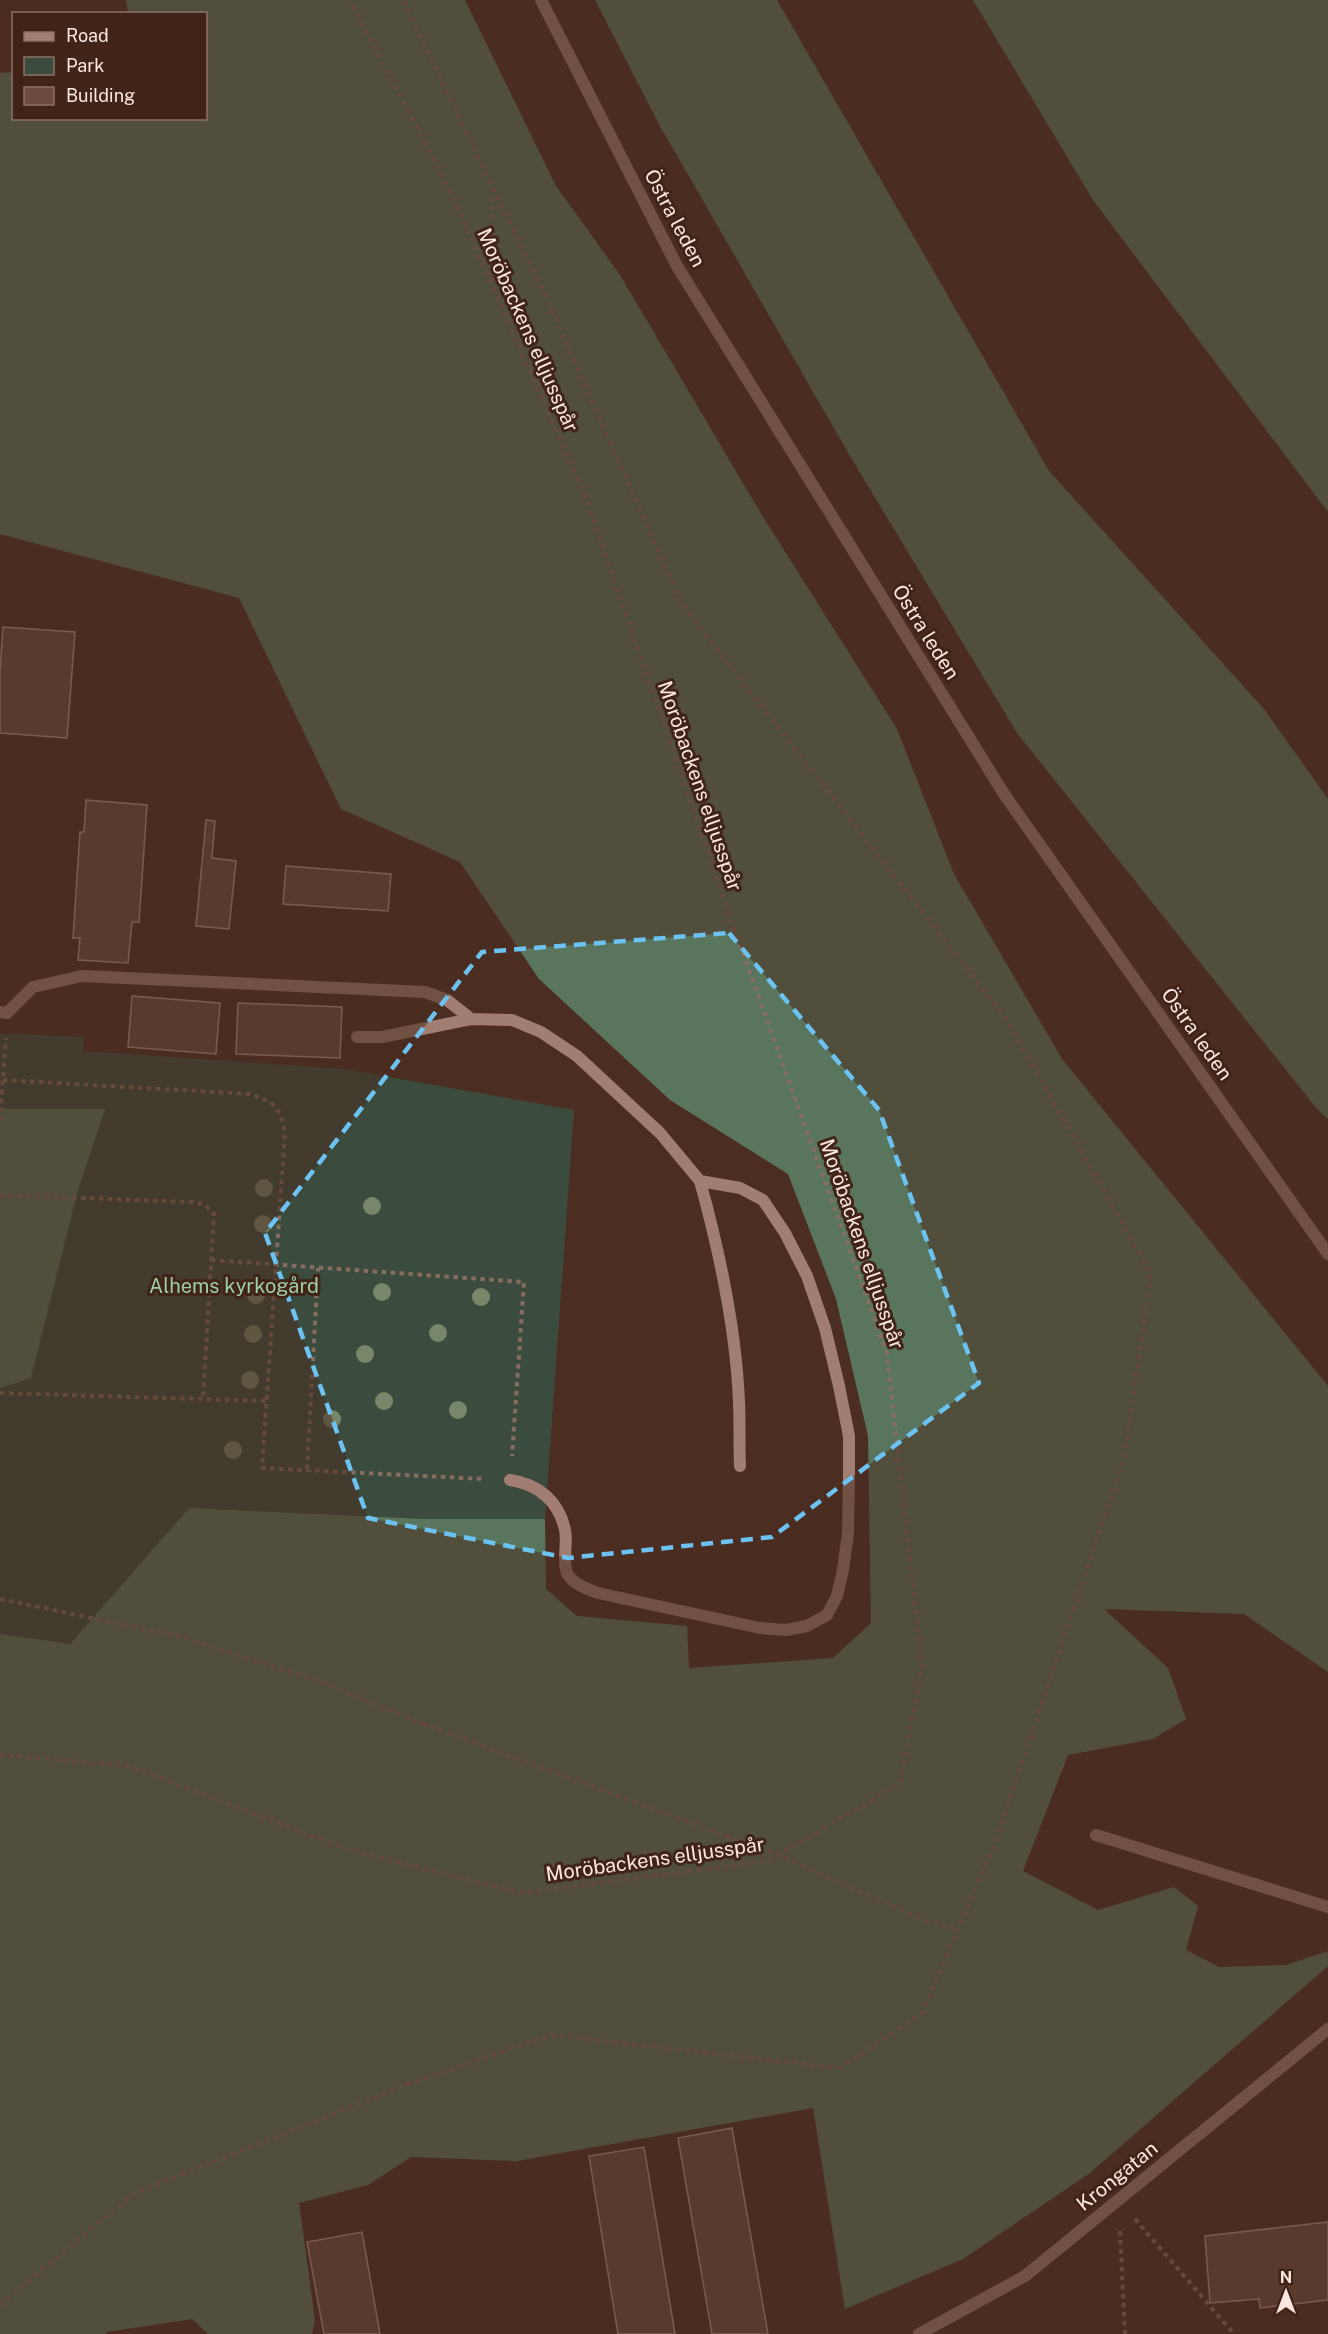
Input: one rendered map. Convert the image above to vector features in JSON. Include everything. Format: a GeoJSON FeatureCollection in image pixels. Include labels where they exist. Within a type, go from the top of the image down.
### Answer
{"type":"FeatureCollection","features":[{"type":"Feature","properties":{"kind":"street","name":"Östra leden"},"geometry":{"type":"LineString","coordinates":[[541,0],[677,266],[1004,794],[1328,1254]]}},
{"type":"Feature","properties":{"kind":"street"},"geometry":{"type":"LineString","coordinates":[[4,1013],[33,987],[82,976],[425,992],[447,1000],[471,1019]]}},
{"type":"Feature","properties":{"kind":"street"},"geometry":{"type":"LineString","coordinates":[[357,1037],[382,1037],[471,1019],[512,1020],[541,1032],[577,1056],[660,1133],[700,1181],[711,1220],[732,1339],[739,1400],[740,1466]]}},
{"type":"Feature","properties":{"kind":"street"},"geometry":{"type":"LineString","coordinates":[[510,1480],[526,1482],[543,1491],[555,1506],[565,1530],[567,1574],[581,1586],[598,1593],[760,1628],[786,1630],[807,1626],[827,1615],[837,1596],[848,1533],[849,1436],[825,1328],[807,1276],[785,1233],[763,1200],[740,1188],[700,1181]]}},
{"type":"Feature","properties":{"kind":"street"},"geometry":{"type":"LineString","coordinates":[[1096,1835],[1328,1907]]}},
{"type":"Feature","properties":{"kind":"street","name":"Krongatan"},"geometry":{"type":"LineString","coordinates":[[919,2334],[1025,2276],[1328,2029]]}},
{"type":"Feature","properties":{"kind":"path","name":"Moröbackens elljusspår"},"geometry":{"type":"LineString","coordinates":[[0,1755],[128,1766],[347,1849],[521,1893],[768,1861],[900,1784],[922,1665],[887,1354],[733,926],[586,498],[452,195],[350,0]]}},
{"type":"Feature","properties":{"kind":"path"},"geometry":{"type":"LineString","coordinates":[[492,186],[492,286]]}},
{"type":"Feature","properties":{"kind":"path"},"geometry":{"type":"LineString","coordinates":[[0,1121],[4,1013]]}},
{"type":"Feature","properties":{"kind":"path"},"geometry":{"type":"LineString","coordinates":[[3,1080],[249,1094],[268,1100],[281,1114],[285,1132],[276,1265],[266,1401],[262,1467],[510,1480],[524,1282],[318,1268],[276,1265],[211,1260]]}},
{"type":"Feature","properties":{"kind":"path"},"geometry":{"type":"LineString","coordinates":[[0,1195],[204,1204],[214,1214],[203,1398]]}},
{"type":"Feature","properties":{"kind":"path"},"geometry":{"type":"LineString","coordinates":[[307,1469],[318,1268]]}},
{"type":"Feature","properties":{"kind":"path"},"geometry":{"type":"LineString","coordinates":[[0,1393],[266,1401]]}},
{"type":"Feature","properties":{"kind":"path"},"geometry":{"type":"LineString","coordinates":[[0,1599],[178,1636],[317,1680],[431,1727],[778,1855],[924,1920],[958,1929]]}},
{"type":"Feature","properties":{"kind":"path"},"geometry":{"type":"LineString","coordinates":[[1119,2200],[1125,2334]]}},
{"type":"Feature","properties":{"kind":"path"},"geometry":{"type":"LineString","coordinates":[[1119,2200],[1234,2334]]}},
{"type":"Feature","properties":{"kind":"highlighted area"},"geometry":{"type":"Polygon","coordinates":[[[729,933],[879,1110],[979,1383],[772,1537],[568,1558],[368,1518],[265,1233],[482,952],[729,933]]]}},
{"type":"Feature","properties":{"kind":"green space"},"geometry":{"type":"Polygon","coordinates":[[[126,0],[465,0],[556,186],[620,275],[760,512],[897,729],[954,874],[1062,1059],[1328,1386],[1328,1672],[1244,1614],[1104,1609],[1168,1668],[1186,1719],[1153,1739],[1068,1755],[1023,1871],[1098,1910],[1174,1887],[1198,1906],[1186,1950],[1219,1967],[1286,1965],[1328,1951],[1328,1966],[1090,2173],[963,2259],[845,2309],[813,2108],[517,2161],[411,2157],[368,2185],[299,2203],[315,2320],[312,2334],[208,2334],[192,2319],[106,2334],[0,2334],[0,1634],[70,1644],[189,1508],[425,1519],[545,1519],[546,1589],[577,1616],[687,1626],[689,1668],[833,1658],[871,1623],[868,1436],[836,1299],[788,1174],[670,1100],[539,979],[460,862],[341,809],[239,598],[0,534],[0,73],[12,72],[12,120],[207,120],[207,12],[128,12],[126,0]]]}},
{"type":"Feature","properties":{"kind":"green space"},"geometry":{"type":"Polygon","coordinates":[[[595,0],[777,0],[1049,471],[1264,709],[1328,799],[1328,1119],[1317,1109],[1017,733],[850,456],[660,126],[595,0]]]}},
{"type":"Feature","properties":{"kind":"green space"},"geometry":{"type":"Polygon","coordinates":[[[973,0],[1328,0],[1328,512],[1093,200],[973,0]]]}},
{"type":"Feature","properties":{"kind":"green space","name":"Alhems kyrkogård"},"geometry":{"type":"Polygon","coordinates":[[[0,1033],[84,1037],[83,1051],[344,1069],[574,1110],[545,1519],[425,1519],[189,1508],[70,1644],[0,1634],[0,1033]]]}},
{"type":"Feature","properties":{"kind":"green space"},"geometry":{"type":"Polygon","coordinates":[[[0,1109],[105,1109],[78,1190],[31,1378],[0,1388],[0,1109]]]}},
{"type":"Feature","properties":{"kind":"building"},"geometry":{"type":"Polygon","coordinates":[[[3,627],[75,632],[67,738],[0,733],[3,627]]]}},
{"type":"Feature","properties":{"kind":"building"},"geometry":{"type":"Polygon","coordinates":[[[86,800],[147,805],[139,922],[132,922],[128,963],[78,960],[80,938],[73,938],[80,832],[84,832],[86,800]]]}},
{"type":"Feature","properties":{"kind":"building"},"geometry":{"type":"Polygon","coordinates":[[[206,820],[215,821],[212,858],[236,861],[229,929],[196,926],[206,820]]]}},
{"type":"Feature","properties":{"kind":"building"},"geometry":{"type":"Polygon","coordinates":[[[286,866],[391,874],[388,911],[283,904],[286,866]]]}},
{"type":"Feature","properties":{"kind":"building"},"geometry":{"type":"Polygon","coordinates":[[[132,996],[220,1003],[216,1054],[128,1047],[132,996]]]}},
{"type":"Feature","properties":{"kind":"building"},"geometry":{"type":"Polygon","coordinates":[[[238,1003],[342,1007],[340,1058],[236,1054],[238,1003]]]}},
{"type":"Feature","properties":{"kind":"building"},"geometry":{"type":"Polygon","coordinates":[[[732,2128],[768,2334],[712,2334],[678,2138],[732,2128]]]}},
{"type":"Feature","properties":{"kind":"building"},"geometry":{"type":"Polygon","coordinates":[[[644,2147],[675,2334],[618,2334],[589,2156],[644,2147]]]}},
{"type":"Feature","properties":{"kind":"building"},"geometry":{"type":"Polygon","coordinates":[[[1328,2222],[1328,2300],[1260,2308],[1259,2299],[1210,2303],[1205,2236],[1328,2222]]]}},
{"type":"Feature","properties":{"kind":"building"},"geometry":{"type":"Polygon","coordinates":[[[362,2232],[380,2334],[324,2334],[307,2242],[362,2232]]]}}]}
